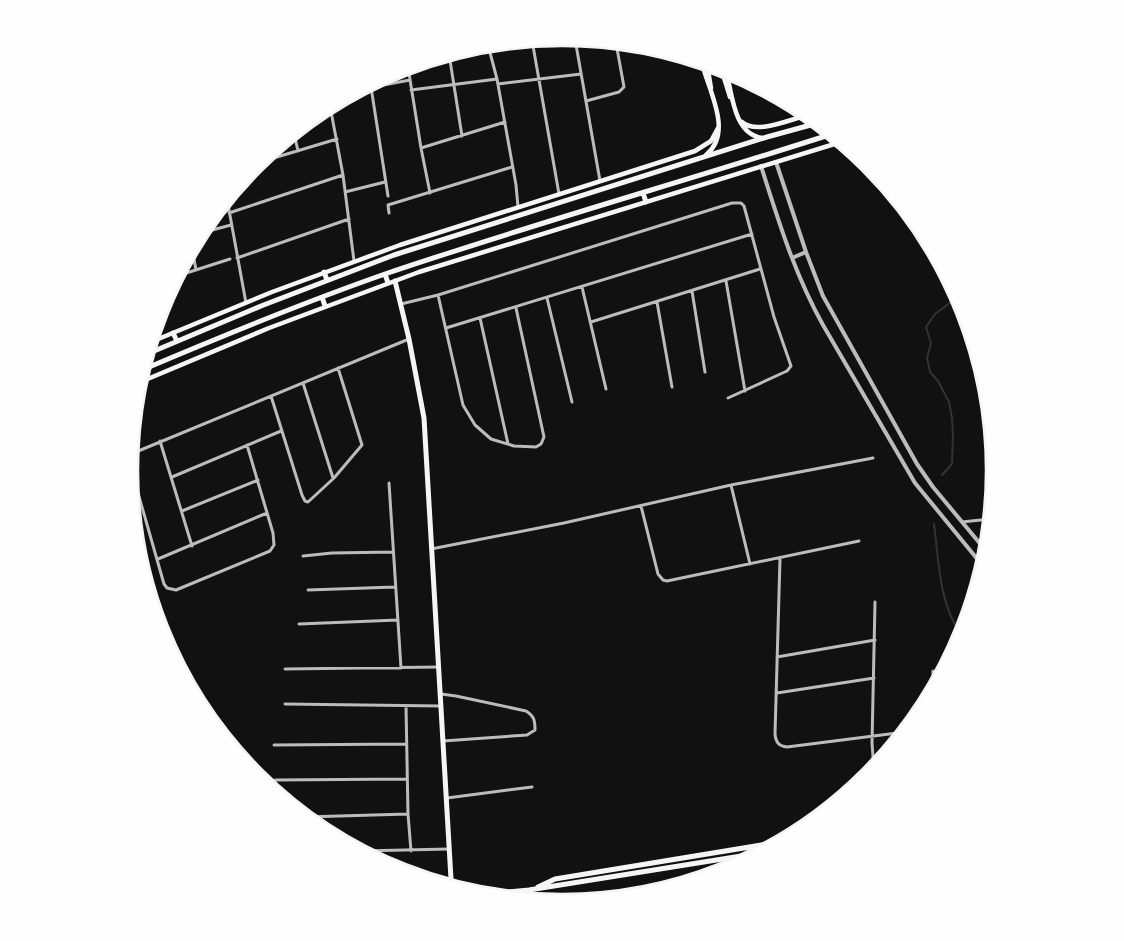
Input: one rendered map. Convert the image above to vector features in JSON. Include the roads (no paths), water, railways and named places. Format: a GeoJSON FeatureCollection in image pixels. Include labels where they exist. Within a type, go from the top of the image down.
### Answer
{"type":"FeatureCollection","features":[{"type":"Feature","properties":{"kind":"main road"},"geometry":{"type":"LineString","coordinates":[[702,158],[715,145],[718,128],[717,112],[705,72]]}},
{"type":"Feature","properties":{"kind":"main road"},"geometry":{"type":"LineString","coordinates":[[708,73],[711,89]]}},
{"type":"Feature","properties":{"kind":"main road"},"geometry":{"type":"LineString","coordinates":[[723,79],[733,102]]}},
{"type":"Feature","properties":{"kind":"main road"},"geometry":{"type":"LineString","coordinates":[[728,81],[733,102],[743,126],[750,134],[767,137]]}},
{"type":"Feature","properties":{"kind":"main road"},"geometry":{"type":"LineString","coordinates":[[739,119],[749,127],[758,128],[798,118]]}},
{"type":"Feature","properties":{"kind":"main road"},"geometry":{"type":"LineString","coordinates":[[155,350],[327,280],[422,246],[808,126]]}},
{"type":"Feature","properties":{"kind":"main road"},"geometry":{"type":"LineString","coordinates":[[159,339],[354,261],[518,206],[701,148],[712,141],[718,128]]}},
{"type":"Feature","properties":{"kind":"main road"},"geometry":{"type":"LineString","coordinates":[[151,366],[265,319],[384,274],[823,137]]}},
{"type":"Feature","properties":{"kind":"main road"},"geometry":{"type":"LineString","coordinates":[[148,379],[269,328],[419,272],[833,145]]}},
{"type":"Feature","properties":{"kind":"main road"},"geometry":{"type":"LineString","coordinates":[[640,168],[642,176]]}},
{"type":"Feature","properties":{"kind":"main road"},"geometry":{"type":"LineString","coordinates":[[643,193],[646,202]]}},
{"type":"Feature","properties":{"kind":"main road"},"geometry":{"type":"LineString","coordinates":[[420,238],[422,246]]}},
{"type":"Feature","properties":{"kind":"main road"},"geometry":{"type":"LineString","coordinates":[[324,272],[327,280]]}},
{"type":"Feature","properties":{"kind":"main road"},"geometry":{"type":"LineString","coordinates":[[384,274],[388,283]]}},
{"type":"Feature","properties":{"kind":"main road"},"geometry":{"type":"LineString","coordinates":[[395,281],[409,339],[424,418],[451,880]]}},
{"type":"Feature","properties":{"kind":"main road"},"geometry":{"type":"LineString","coordinates":[[322,297],[325,306]]}},
{"type":"Feature","properties":{"kind":"main road"},"geometry":{"type":"LineString","coordinates":[[261,306],[265,319]]}},
{"type":"Feature","properties":{"kind":"main road"},"geometry":{"type":"LineString","coordinates":[[173,333],[177,341]]}},
{"type":"Feature","properties":{"kind":"main road"},"geometry":{"type":"LineString","coordinates":[[536,889],[555,879],[761,845]]}},
{"type":"Feature","properties":{"kind":"main road"},"geometry":{"type":"LineString","coordinates":[[510,891],[536,889],[736,857]]}},
{"type":"Feature","properties":{"kind":"street"},"geometry":{"type":"LineString","coordinates":[[575,46],[600,181]]}},
{"type":"Feature","properties":{"kind":"street"},"geometry":{"type":"LineString","coordinates":[[533,47],[559,194]]}},
{"type":"Feature","properties":{"kind":"street"},"geometry":{"type":"LineString","coordinates":[[586,101],[619,92],[624,87],[617,50]]}},
{"type":"Feature","properties":{"kind":"street"},"geometry":{"type":"LineString","coordinates":[[490,52],[498,84],[516,184],[518,206]]}},
{"type":"Feature","properties":{"kind":"street"},"geometry":{"type":"LineString","coordinates":[[451,61],[462,136]]}},
{"type":"Feature","properties":{"kind":"street"},"geometry":{"type":"LineString","coordinates":[[498,84],[581,74]]}},
{"type":"Feature","properties":{"kind":"street"},"geometry":{"type":"LineString","coordinates":[[409,75],[430,193]]}},
{"type":"Feature","properties":{"kind":"street"},"geometry":{"type":"LineString","coordinates":[[411,90],[497,79]]}},
{"type":"Feature","properties":{"kind":"street"},"geometry":{"type":"LineString","coordinates":[[389,84],[410,80]]}},
{"type":"Feature","properties":{"kind":"street"},"geometry":{"type":"LineString","coordinates":[[372,91],[388,196]]}},
{"type":"Feature","properties":{"kind":"street"},"geometry":{"type":"LineString","coordinates":[[332,114],[343,175],[354,261]]}},
{"type":"Feature","properties":{"kind":"street"},"geometry":{"type":"LineString","coordinates":[[421,148],[504,122]]}},
{"type":"Feature","properties":{"kind":"street"},"geometry":{"type":"LineString","coordinates":[[276,158],[337,139]]}},
{"type":"Feature","properties":{"kind":"street"},"geometry":{"type":"LineString","coordinates":[[296,141],[298,151]]}},
{"type":"Feature","properties":{"kind":"street"},"geometry":{"type":"LineString","coordinates":[[776,162],[820,290],[832,313],[908,450],[933,486],[980,543]]}},
{"type":"Feature","properties":{"kind":"street"},"geometry":{"type":"LineString","coordinates":[[761,166],[792,258],[816,314],[906,470],[923,495],[977,558]]}},
{"type":"Feature","properties":{"kind":"street"},"geometry":{"type":"LineString","coordinates":[[389,214],[388,205],[512,167]]}},
{"type":"Feature","properties":{"kind":"street"},"geometry":{"type":"LineString","coordinates":[[228,213],[343,175]]}},
{"type":"Feature","properties":{"kind":"street"},"geometry":{"type":"LineString","coordinates":[[345,192],[385,182]]}},
{"type":"Feature","properties":{"kind":"street"},"geometry":{"type":"LineString","coordinates":[[401,304],[438,295],[732,203],[741,203],[744,206],[774,317],[791,366],[787,371],[728,398]]}},
{"type":"Feature","properties":{"kind":"street"},"geometry":{"type":"LineString","coordinates":[[228,209],[246,303]]}},
{"type":"Feature","properties":{"kind":"street"},"geometry":{"type":"LineString","coordinates":[[238,258],[349,218]]}},
{"type":"Feature","properties":{"kind":"street"},"geometry":{"type":"LineString","coordinates":[[213,230],[231,225]]}},
{"type":"Feature","properties":{"kind":"street"},"geometry":{"type":"LineString","coordinates":[[446,328],[752,234]]}},
{"type":"Feature","properties":{"kind":"street"},"geometry":{"type":"LineString","coordinates":[[792,258],[806,252]]}},
{"type":"Feature","properties":{"kind":"street"},"geometry":{"type":"LineString","coordinates":[[187,273],[230,259]]}},
{"type":"Feature","properties":{"kind":"street"},"geometry":{"type":"LineString","coordinates":[[194,260],[196,270]]}},
{"type":"Feature","properties":{"kind":"street"},"geometry":{"type":"LineString","coordinates":[[591,322],[760,269]]}},
{"type":"Feature","properties":{"kind":"street"},"geometry":{"type":"LineString","coordinates":[[726,281],[745,391]]}},
{"type":"Feature","properties":{"kind":"street"},"geometry":{"type":"LineString","coordinates":[[582,287],[606,389]]}},
{"type":"Feature","properties":{"kind":"street"},"geometry":{"type":"LineString","coordinates":[[692,291],[705,372]]}},
{"type":"Feature","properties":{"kind":"street"},"geometry":{"type":"LineString","coordinates":[[438,295],[463,405],[475,425],[491,439],[514,446],[536,447],[541,444],[544,437],[516,308]]}},
{"type":"Feature","properties":{"kind":"street"},"geometry":{"type":"LineString","coordinates":[[547,298],[572,402]]}},
{"type":"Feature","properties":{"kind":"street"},"geometry":{"type":"LineString","coordinates":[[657,302],[672,388]]}},
{"type":"Feature","properties":{"kind":"street"},"geometry":{"type":"LineString","coordinates":[[480,318],[508,444]]}},
{"type":"Feature","properties":{"kind":"street"},"geometry":{"type":"LineString","coordinates":[[139,451],[409,339]]}},
{"type":"Feature","properties":{"kind":"street"},"geometry":{"type":"LineString","coordinates":[[272,396],[281,431],[305,501],[308,502],[334,478],[362,445],[338,368]]}},
{"type":"Feature","properties":{"kind":"street"},"geometry":{"type":"LineString","coordinates":[[303,383],[334,478]]}},
{"type":"Feature","properties":{"kind":"street"},"geometry":{"type":"LineString","coordinates":[[172,477],[281,431]]}},
{"type":"Feature","properties":{"kind":"street"},"geometry":{"type":"LineString","coordinates":[[160,441],[192,546]]}},
{"type":"Feature","properties":{"kind":"street"},"geometry":{"type":"LineString","coordinates":[[139,495],[164,584],[172,590],[207,578],[270,551],[274,545],[274,540],[248,444]]}},
{"type":"Feature","properties":{"kind":"street"},"geometry":{"type":"LineString","coordinates":[[432,549],[731,485],[873,458]]}},
{"type":"Feature","properties":{"kind":"street"},"geometry":{"type":"LineString","coordinates":[[182,511],[258,480]]}},
{"type":"Feature","properties":{"kind":"street"},"geometry":{"type":"LineString","coordinates":[[389,483],[401,668]]}},
{"type":"Feature","properties":{"kind":"street"},"geometry":{"type":"LineString","coordinates":[[731,485],[750,564]]}},
{"type":"Feature","properties":{"kind":"street"},"geometry":{"type":"LineString","coordinates":[[640,506],[658,574],[663,580],[673,580],[859,541]]}},
{"type":"Feature","properties":{"kind":"street"},"geometry":{"type":"LineString","coordinates":[[158,559],[267,513]]}},
{"type":"Feature","properties":{"kind":"street"},"geometry":{"type":"LineString","coordinates":[[962,522],[983,520]]}},
{"type":"Feature","properties":{"kind":"street"},"geometry":{"type":"LineString","coordinates":[[961,539],[972,533]]}},
{"type":"Feature","properties":{"kind":"street"},"geometry":{"type":"LineString","coordinates":[[303,556],[332,553],[393,552]]}},
{"type":"Feature","properties":{"kind":"street"},"geometry":{"type":"LineString","coordinates":[[780,558],[776,740],[781,746],[794,747],[895,733]]}},
{"type":"Feature","properties":{"kind":"street"},"geometry":{"type":"LineString","coordinates":[[308,590],[396,588]]}},
{"type":"Feature","properties":{"kind":"street"},"geometry":{"type":"LineString","coordinates":[[873,758],[872,737],[875,602]]}},
{"type":"Feature","properties":{"kind":"street"},"geometry":{"type":"LineString","coordinates":[[299,624],[398,620]]}},
{"type":"Feature","properties":{"kind":"street"},"geometry":{"type":"LineString","coordinates":[[777,657],[875,640]]}},
{"type":"Feature","properties":{"kind":"street"},"geometry":{"type":"LineString","coordinates":[[285,669],[439,667]]}},
{"type":"Feature","properties":{"kind":"street"},"geometry":{"type":"LineString","coordinates":[[933,671],[933,675]]}},
{"type":"Feature","properties":{"kind":"street"},"geometry":{"type":"LineString","coordinates":[[777,693],[874,678]]}},
{"type":"Feature","properties":{"kind":"street"},"geometry":{"type":"LineString","coordinates":[[441,694],[526,711],[531,714],[535,721],[535,730],[527,735],[443,741]]}},
{"type":"Feature","properties":{"kind":"street"},"geometry":{"type":"LineString","coordinates":[[285,704],[441,706]]}},
{"type":"Feature","properties":{"kind":"street"},"geometry":{"type":"LineString","coordinates":[[406,706],[408,814],[411,851]]}},
{"type":"Feature","properties":{"kind":"street"},"geometry":{"type":"LineString","coordinates":[[274,745],[406,744]]}},
{"type":"Feature","properties":{"kind":"street"},"geometry":{"type":"LineString","coordinates":[[274,781],[407,779]]}},
{"type":"Feature","properties":{"kind":"street"},"geometry":{"type":"LineString","coordinates":[[447,798],[532,786]]}},
{"type":"Feature","properties":{"kind":"street"},"geometry":{"type":"LineString","coordinates":[[317,817],[408,814]]}},
{"type":"Feature","properties":{"kind":"street"},"geometry":{"type":"LineString","coordinates":[[374,851],[449,849]]}},
{"type":"Feature","properties":{"kind":"waterway"},"geometry":{"type":"LineString","coordinates":[[942,475],[952,464],[952,418],[949,402],[938,381],[930,372],[927,358],[931,343],[926,327],[935,314],[951,302]]}},
{"type":"Feature","properties":{"kind":"waterway"},"geometry":{"type":"LineString","coordinates":[[934,524],[944,597],[956,627]]}}]}
